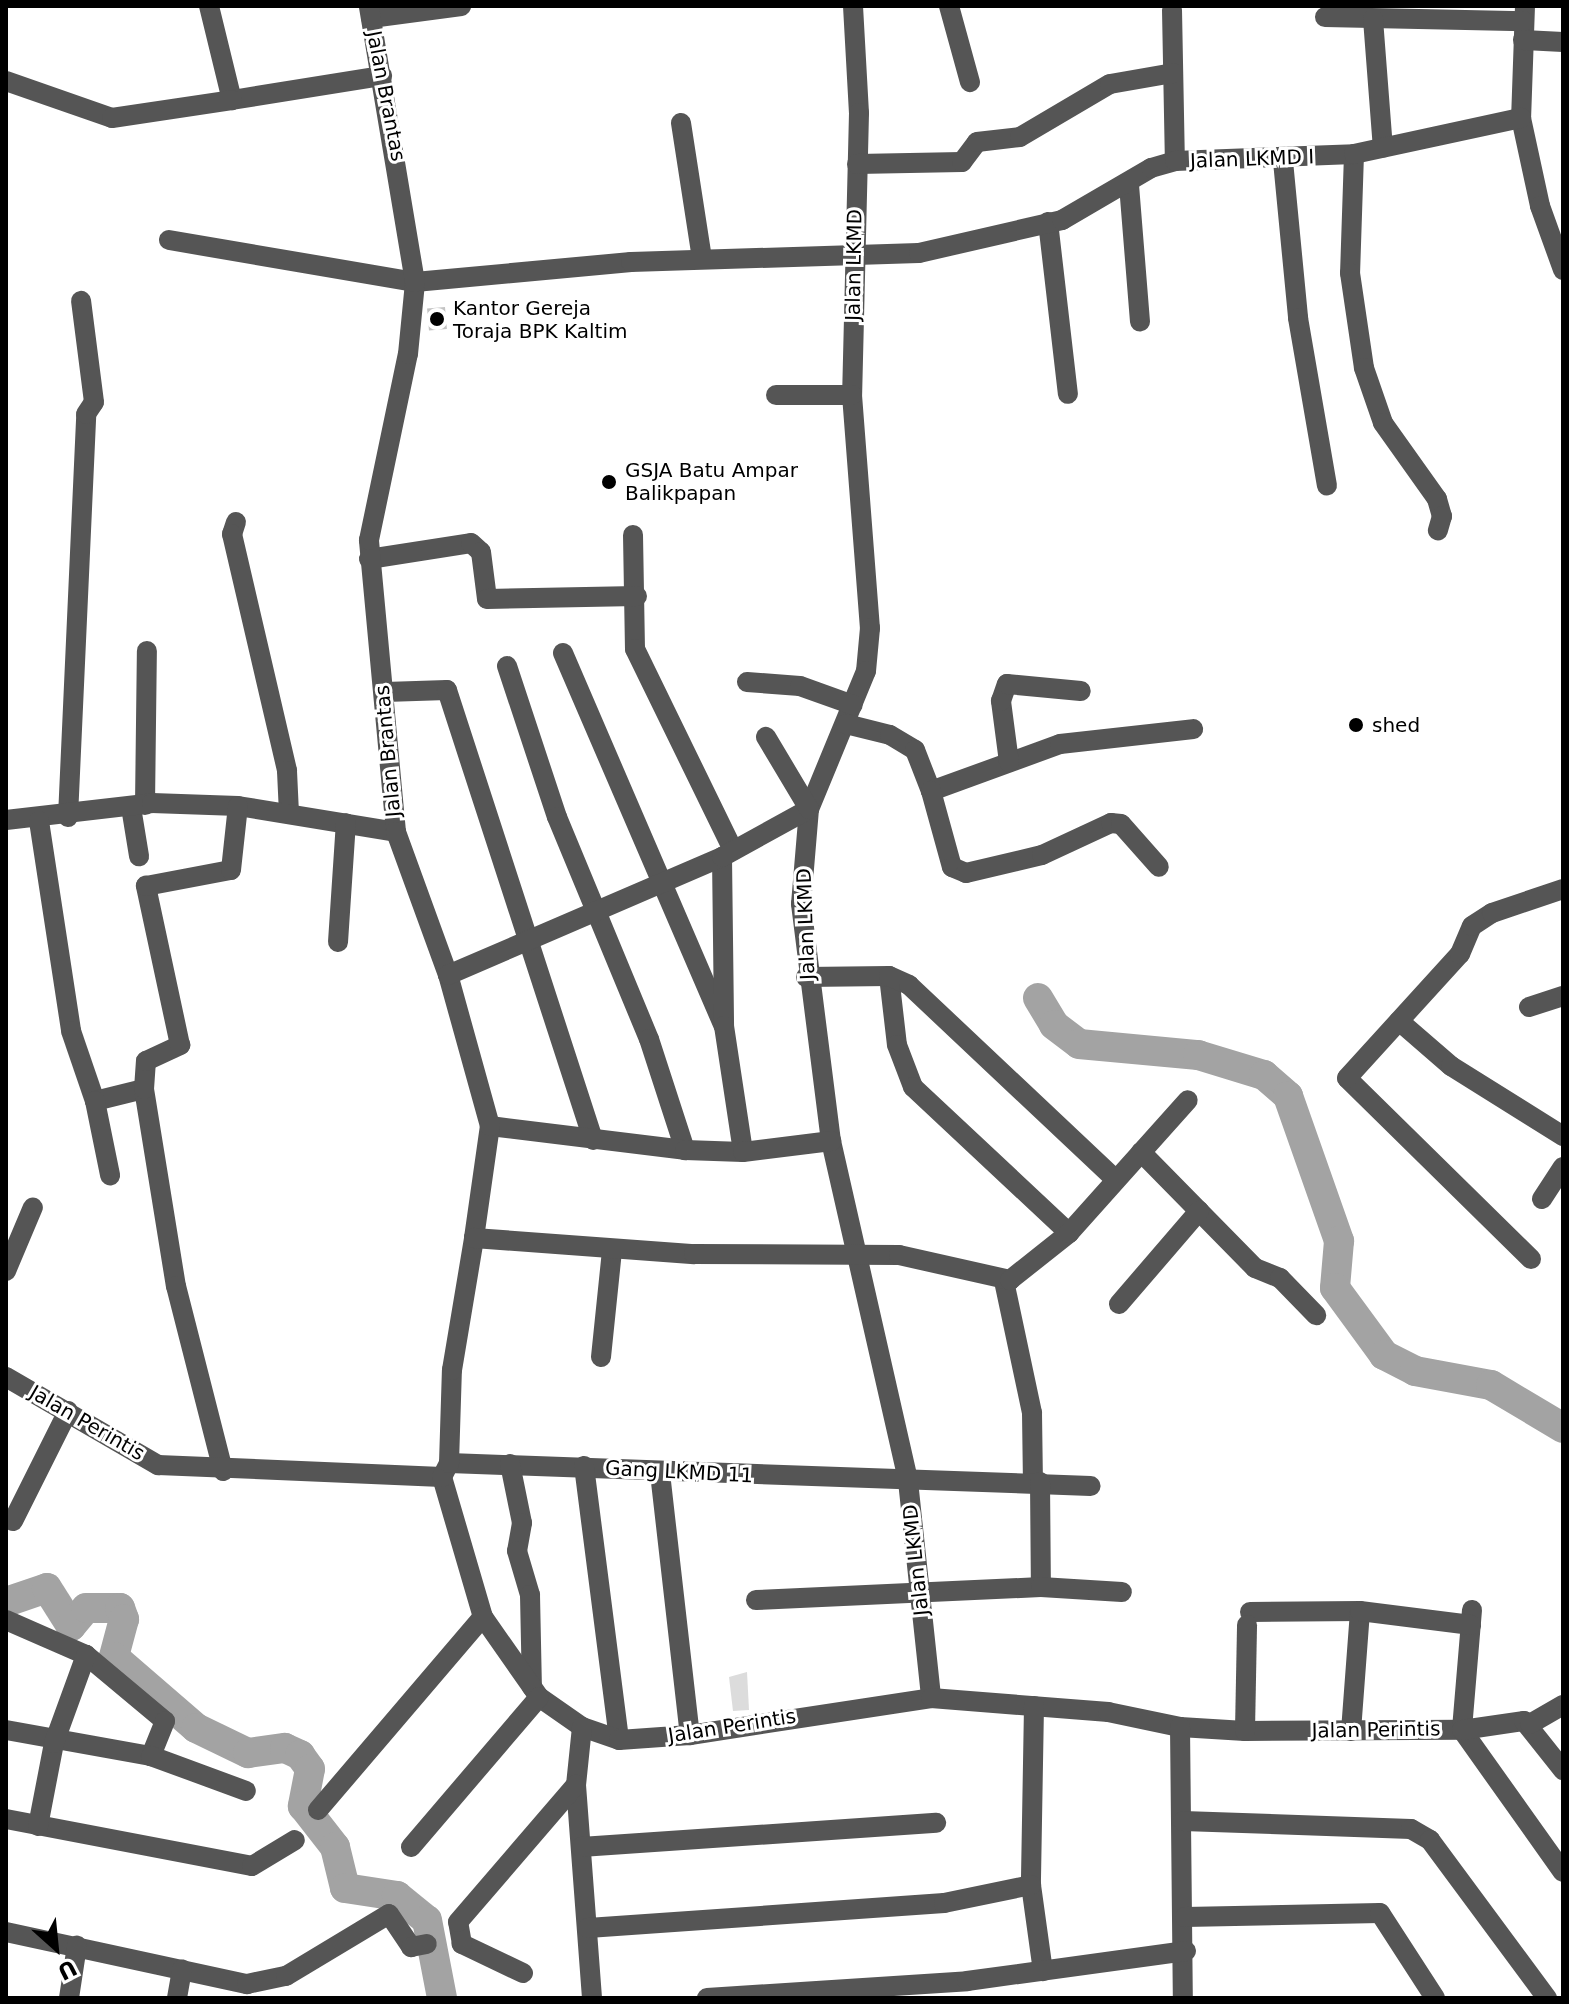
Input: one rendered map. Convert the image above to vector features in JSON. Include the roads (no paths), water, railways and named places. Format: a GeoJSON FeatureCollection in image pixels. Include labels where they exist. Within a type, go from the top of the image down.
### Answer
{"type":"FeatureCollection","features":[{"type":"Feature","properties":{"kind":"street"},"geometry":{"type":"LineString","coordinates":[[209,6],[232,100]]}},
{"type":"Feature","properties":{"kind":"street"},"geometry":{"type":"LineString","coordinates":[[370,12],[461,6]]}},
{"type":"Feature","properties":{"kind":"street","name":"Jalan LKMD"},"geometry":{"type":"LineString","coordinates":[[853,6],[857,164],[852,395],[870,628],[866,671],[809,809],[801,886],[806,977],[831,1141],[852,1256],[888,1378],[908,1481],[931,1698]]}},
{"type":"Feature","properties":{"kind":"street"},"geometry":{"type":"LineString","coordinates":[[949,6],[970,82]]}},
{"type":"Feature","properties":{"kind":"street"},"geometry":{"type":"LineString","coordinates":[[1172,10],[1175,161]]}},
{"type":"Feature","properties":{"kind":"street","name":"Jalan Brantas"},"geometry":{"type":"LineString","coordinates":[[6,820],[39,821],[138,806],[238,806],[396,832],[385,692],[369,559],[372,515],[408,354],[415,282],[370,12]]}},
{"type":"Feature","properties":{"kind":"street"},"geometry":{"type":"LineString","coordinates":[[1325,17],[1524,22],[1563,42]]}},
{"type":"Feature","properties":{"kind":"street"},"geometry":{"type":"LineString","coordinates":[[1373,19],[1383,148]]}},
{"type":"Feature","properties":{"kind":"street"},"geometry":{"type":"LineString","coordinates":[[1524,22],[1521,118],[1540,206],[1563,270]]}},
{"type":"Feature","properties":{"kind":"street"},"geometry":{"type":"LineString","coordinates":[[857,164],[962,162],[977,142],[1020,137],[1110,84],[1173,73]]}},
{"type":"Feature","properties":{"kind":"street"},"geometry":{"type":"LineString","coordinates":[[6,81],[112,118],[382,76]]}},
{"type":"Feature","properties":{"kind":"street","name":"Jalan LKMD I"},"geometry":{"type":"LineString","coordinates":[[855,255],[948,250],[1048,222],[1129,185],[1151,168],[1175,161],[1283,161],[1354,154],[1521,118]]}},
{"type":"Feature","properties":{"kind":"street"},"geometry":{"type":"LineString","coordinates":[[681,123],[702,258]]}},
{"type":"Feature","properties":{"kind":"street"},"geometry":{"type":"LineString","coordinates":[[1354,154],[1350,273],[1364,368],[1383,423],[1437,499],[1438,530]]}},
{"type":"Feature","properties":{"kind":"street"},"geometry":{"type":"LineString","coordinates":[[1283,161],[1298,318],[1327,486]]}},
{"type":"Feature","properties":{"kind":"street"},"geometry":{"type":"LineString","coordinates":[[1129,185],[1140,322]]}},
{"type":"Feature","properties":{"kind":"street"},"geometry":{"type":"LineString","coordinates":[[1048,222],[1068,394]]}},
{"type":"Feature","properties":{"kind":"street"},"geometry":{"type":"LineString","coordinates":[[169,240],[415,282],[702,258],[855,255]]}},
{"type":"Feature","properties":{"kind":"street"},"geometry":{"type":"LineString","coordinates":[[68,817],[86,414],[94,402],[81,301]]}},
{"type":"Feature","properties":{"kind":"street"},"geometry":{"type":"LineString","coordinates":[[776,395],[852,395]]}},
{"type":"Feature","properties":{"kind":"street"},"geometry":{"type":"LineString","coordinates":[[236,522],[232,534],[287,771],[289,813]]}},
{"type":"Feature","properties":{"kind":"street"},"geometry":{"type":"LineString","coordinates":[[633,535],[637,596],[635,649],[643,673],[727,854],[724,1026],[743,1152]]}},
{"type":"Feature","properties":{"kind":"street"},"geometry":{"type":"LineString","coordinates":[[369,559],[471,543],[481,552],[487,599],[637,596]]}},
{"type":"Feature","properties":{"kind":"street"},"geometry":{"type":"LineString","coordinates":[[139,856],[138,806],[147,651]]}},
{"type":"Feature","properties":{"kind":"street"},"geometry":{"type":"LineString","coordinates":[[563,653],[657,883],[724,1026]]}},
{"type":"Feature","properties":{"kind":"street"},"geometry":{"type":"LineString","coordinates":[[507,666],[594,910],[649,1039],[685,1150]]}},
{"type":"Feature","properties":{"kind":"street"},"geometry":{"type":"LineString","coordinates":[[747,682],[800,686],[915,750],[931,791],[952,867],[966,873],[1042,855],[1111,823],[1121,824],[1159,867]]}},
{"type":"Feature","properties":{"kind":"street"},"geometry":{"type":"LineString","coordinates":[[1009,762],[1001,701],[1007,684],[1081,691]]}},
{"type":"Feature","properties":{"kind":"street"},"geometry":{"type":"LineString","coordinates":[[385,692],[447,690],[593,1140]]}},
{"type":"Feature","properties":{"kind":"street"},"geometry":{"type":"LineString","coordinates":[[931,791],[1060,744],[1193,729]]}},
{"type":"Feature","properties":{"kind":"street"},"geometry":{"type":"LineString","coordinates":[[448,975],[727,854],[809,809],[766,737]]}},
{"type":"Feature","properties":{"kind":"street"},"geometry":{"type":"LineString","coordinates":[[223,1471],[176,1286],[144,1089],[146,1061],[180,1045],[146,886],[231,870],[238,806]]}},
{"type":"Feature","properties":{"kind":"street"},"geometry":{"type":"LineString","coordinates":[[39,821],[71,1031],[95,1101],[110,1175]]}},
{"type":"Feature","properties":{"kind":"street"},"geometry":{"type":"LineString","coordinates":[[338,942],[346,823]]}},
{"type":"Feature","properties":{"kind":"street"},"geometry":{"type":"LineString","coordinates":[[396,832],[448,975],[490,1126],[452,1370],[446,1470]]}},
{"type":"Feature","properties":{"kind":"street"},"geometry":{"type":"LineString","coordinates":[[1332,1094],[1460,954],[1472,926],[1492,913],[1563,889]]}},
{"type":"Feature","properties":{"kind":"street"},"geometry":{"type":"LineString","coordinates":[[889,976],[897,1045],[913,1087],[1069,1233]]}},
{"type":"Feature","properties":{"kind":"street"},"geometry":{"type":"LineString","coordinates":[[806,977],[889,976],[909,985],[976,1044],[1115,1179]]}},
{"type":"Feature","properties":{"kind":"street"},"geometry":{"type":"LineString","coordinates":[[1529,1007],[1563,996]]}},
{"type":"Feature","properties":{"kind":"street"},"geometry":{"type":"LineString","coordinates":[[1399,1021],[1451,1066],[1561,1130]]}},
{"type":"Feature","properties":{"kind":"street"},"geometry":{"type":"LineString","coordinates":[[1347,1078],[1531,1259]]}},
{"type":"Feature","properties":{"kind":"street"},"geometry":{"type":"LineString","coordinates":[[95,1101],[144,1089]]}},
{"type":"Feature","properties":{"kind":"street"},"geometry":{"type":"LineString","coordinates":[[474,1238],[612,1250],[899,1255],[1004,1281],[1026,1273],[1069,1233],[1188,1100]]}},
{"type":"Feature","properties":{"kind":"street"},"geometry":{"type":"LineString","coordinates":[[490,1126],[685,1150],[743,1152],[831,1141]]}},
{"type":"Feature","properties":{"kind":"street"},"geometry":{"type":"LineString","coordinates":[[1141,1152],[1255,1268],[1280,1278],[1316,1315]]}},
{"type":"Feature","properties":{"kind":"street"},"geometry":{"type":"LineString","coordinates":[[1542,1199],[1563,1167]]}},
{"type":"Feature","properties":{"kind":"street"},"geometry":{"type":"LineString","coordinates":[[6,1271],[33,1207]]}},
{"type":"Feature","properties":{"kind":"street"},"geometry":{"type":"LineString","coordinates":[[1119,1304],[1199,1211]]}},
{"type":"Feature","properties":{"kind":"street"},"geometry":{"type":"LineString","coordinates":[[601,1357],[612,1250]]}},
{"type":"Feature","properties":{"kind":"street"},"geometry":{"type":"LineString","coordinates":[[1004,1281],[1032,1413],[1041,1587]]}},
{"type":"Feature","properties":{"kind":"street","name":"Jalan Perintis"},"geometry":{"type":"LineString","coordinates":[[6,1377],[158,1465],[223,1471],[446,1470],[483,1617],[535,1692],[582,1727],[619,1740],[690,1735],[931,1698],[1108,1712],[1180,1727],[1245,1731],[1462,1730],[1563,1872]]}},
{"type":"Feature","properties":{"kind":"street"},"geometry":{"type":"LineString","coordinates":[[13,1521],[68,1411]]}},
{"type":"Feature","properties":{"kind":"street"},"geometry":{"type":"LineString","coordinates":[[411,1847],[535,1692],[530,1595],[517,1551],[522,1523],[510,1464]]}},
{"type":"Feature","properties":{"kind":"street","name":"Gang LKMD 11"},"geometry":{"type":"LineString","coordinates":[[446,1470],[510,1464],[584,1466],[660,1473],[1091,1486]]}},
{"type":"Feature","properties":{"kind":"street"},"geometry":{"type":"LineString","coordinates":[[584,1466],[619,1740]]}},
{"type":"Feature","properties":{"kind":"street"},"geometry":{"type":"LineString","coordinates":[[660,1473],[690,1735]]}},
{"type":"Feature","properties":{"kind":"street"},"geometry":{"type":"LineString","coordinates":[[756,1600],[919,1590],[1041,1587],[1122,1592]]}},
{"type":"Feature","properties":{"kind":"street"},"geometry":{"type":"LineString","coordinates":[[1351,1731],[1360,1611]]}},
{"type":"Feature","properties":{"kind":"street"},"geometry":{"type":"LineString","coordinates":[[1245,1731],[1249,1619],[1360,1611],[1472,1617],[1462,1730],[1530,1724],[1563,1705]]}},
{"type":"Feature","properties":{"kind":"street"},"geometry":{"type":"LineString","coordinates":[[318,1810],[483,1617]]}},
{"type":"Feature","properties":{"kind":"street"},"geometry":{"type":"LineString","coordinates":[[6,1620],[86,1655],[165,1721],[151,1756]]}},
{"type":"Feature","properties":{"kind":"street"},"geometry":{"type":"LineString","coordinates":[[38,1826],[54,1743],[86,1655]]}},
{"type":"Feature","properties":{"kind":"street"},"geometry":{"type":"LineString","coordinates":[[1034,1706],[1031,1885],[1043,1971]]}},
{"type":"Feature","properties":{"kind":"street"},"geometry":{"type":"LineString","coordinates":[[1530,1724],[1563,1770]]}},
{"type":"Feature","properties":{"kind":"street"},"geometry":{"type":"LineString","coordinates":[[582,1727],[576,1785],[592,1998]]}},
{"type":"Feature","properties":{"kind":"street"},"geometry":{"type":"LineString","coordinates":[[1180,1727],[1186,1951],[1184,1998]]}},
{"type":"Feature","properties":{"kind":"street"},"geometry":{"type":"LineString","coordinates":[[6,1730],[54,1743],[151,1756],[246,1791]]}},
{"type":"Feature","properties":{"kind":"street"},"geometry":{"type":"LineString","coordinates":[[523,1973],[462,1944],[458,1922],[576,1785]]}},
{"type":"Feature","properties":{"kind":"street"},"geometry":{"type":"LineString","coordinates":[[6,1819],[252,1866],[295,1840]]}},
{"type":"Feature","properties":{"kind":"street"},"geometry":{"type":"LineString","coordinates":[[1183,1821],[1411,1829],[1430,1840],[1547,1998]]}},
{"type":"Feature","properties":{"kind":"street"},"geometry":{"type":"LineString","coordinates":[[581,1847],[936,1823]]}},
{"type":"Feature","properties":{"kind":"street"},"geometry":{"type":"LineString","coordinates":[[588,1928],[944,1903],[1031,1885]]}},
{"type":"Feature","properties":{"kind":"street"},"geometry":{"type":"LineString","coordinates":[[1185,1917],[1380,1913],[1435,1998]]}},
{"type":"Feature","properties":{"kind":"street"},"geometry":{"type":"LineString","coordinates":[[6,1932],[182,1969],[266,1983],[389,1914],[411,1947],[427,1944]]}},
{"type":"Feature","properties":{"kind":"street"},"geometry":{"type":"LineString","coordinates":[[69,1998],[77,1946]]}},
{"type":"Feature","properties":{"kind":"street"},"geometry":{"type":"LineString","coordinates":[[707,1998],[1043,1971],[1186,1951]]}},
{"type":"Feature","properties":{"kind":"street"},"geometry":{"type":"LineString","coordinates":[[177,1998],[182,1969]]}},
{"type":"Feature","properties":{"kind":"waterway"},"geometry":{"type":"LineString","coordinates":[[1038,998],[1054,1025],[1079,1044],[1198,1055],[1264,1075],[1288,1096],[1339,1241],[1335,1288],[1384,1355],[1415,1371],[1491,1385],[1563,1428]]}},
{"type":"Feature","properties":{"kind":"waterway"},"geometry":{"type":"LineString","coordinates":[[6,1602],[47,1588],[71,1626],[86,1608],[120,1608],[124,1619],[114,1657],[196,1728],[248,1753],[285,1748],[300,1755],[310,1769],[303,1806],[335,1847],[345,1888],[397,1896],[427,1920],[442,1998]]}},
{"type":"Feature","properties":{"kind":"place","name":"Kantor Gereja Toraja BPK Kaltim"},"geometry":{"type":"Point","coordinates":[437,319]}},
{"type":"Feature","properties":{"kind":"place","name":"GSJA Batu Ampar Balikpapan"},"geometry":{"type":"Point","coordinates":[609,482]}},
{"type":"Feature","properties":{"kind":"place","name":"shed"},"geometry":{"type":"Point","coordinates":[1356,725]}}]}
